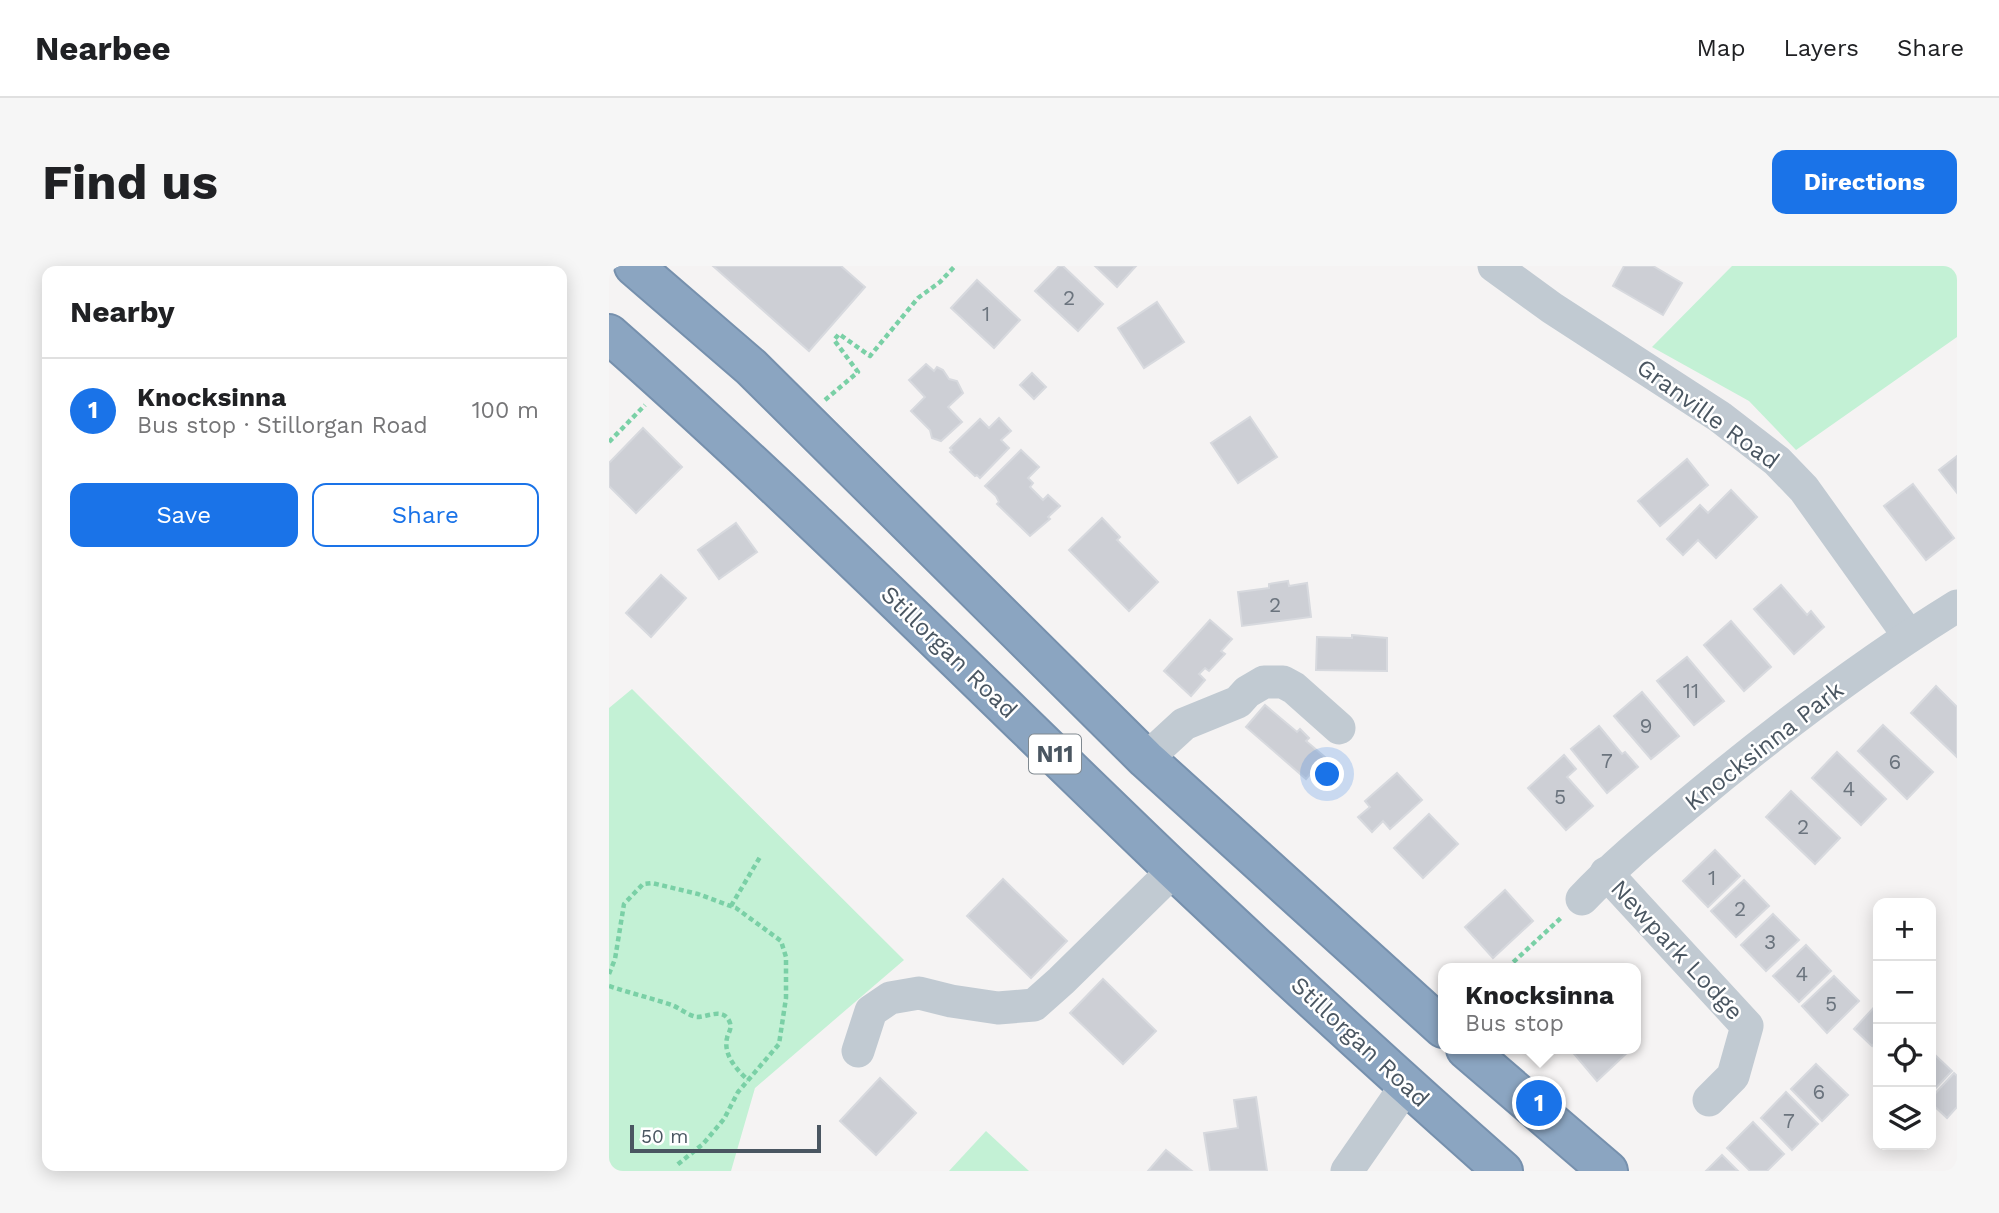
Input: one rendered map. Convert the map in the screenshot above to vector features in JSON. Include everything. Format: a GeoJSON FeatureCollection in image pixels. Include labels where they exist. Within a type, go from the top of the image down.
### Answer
{"type":"FeatureCollection","features":[{"type":"Feature","properties":{"kind":"highway","name":"N11"},"geometry":{"type":"LineString","coordinates":[[634,266],[751,367],[1146,759],[1438,1023]]}},
{"type":"Feature","properties":{"kind":"highway","name":"Stillorgan Road"},"geometry":{"type":"LineString","coordinates":[[609,334],[850,555],[1174,870],[1406,1086],[1503,1171]]}},
{"type":"Feature","properties":{"kind":"highway"},"geometry":{"type":"LineString","coordinates":[[1472,1054],[1608,1171]]}},
{"type":"Feature","properties":{"kind":"street","name":"Granville Road"},"geometry":{"type":"LineString","coordinates":[[1494,266],[1552,308],[1720,417],[1777,461],[1804,489],[1909,636]]}},
{"type":"Feature","properties":{"kind":"street","name":"Knocksinna Park"},"geometry":{"type":"LineString","coordinates":[[1582,899],[1606,873],[1747,754],[1909,636],[1957,606]]}},
{"type":"Feature","properties":{"kind":"street"},"geometry":{"type":"LineString","coordinates":[[1146,759],[1184,724],[1238,702],[1247,692],[1264,682],[1283,682],[1294,688],[1339,728]]}},
{"type":"Feature","properties":{"kind":"street"},"geometry":{"type":"LineString","coordinates":[[858,1051],[871,1011],[890,998],[919,993],[998,1008],[1034,1005],[1174,870]]}},
{"type":"Feature","properties":{"kind":"street","name":"Newpark Lodge"},"geometry":{"type":"LineString","coordinates":[[1606,873],[1747,1026],[1733,1076],[1709,1100]]}},
{"type":"Feature","properties":{"kind":"street"},"geometry":{"type":"LineString","coordinates":[[1347,1171],[1406,1086]]}},
{"type":"Feature","properties":{"kind":"path"},"geometry":{"type":"LineString","coordinates":[[805,420],[858,372],[834,340],[839,334],[870,356],[918,298],[940,282],[955,266]]}},
{"type":"Feature","properties":{"kind":"path"},"geometry":{"type":"LineString","coordinates":[[609,442],[666,384]]}},
{"type":"Feature","properties":{"kind":"path"},"geometry":{"type":"LineString","coordinates":[[731,906],[760,856]]}},
{"type":"Feature","properties":{"kind":"path"},"geometry":{"type":"LineString","coordinates":[[609,974],[615,959],[624,904],[643,884],[652,883],[698,894],[731,906],[769,930],[781,941],[786,957],[786,998],[779,1044],[748,1080],[724,1119],[703,1144],[677,1165]]}},
{"type":"Feature","properties":{"kind":"path"},"geometry":{"type":"LineString","coordinates":[[1512,963],[1582,899]]}},
{"type":"Feature","properties":{"kind":"path"},"geometry":{"type":"LineString","coordinates":[[609,986],[674,1006],[697,1017],[718,1013],[726,1017],[730,1023],[726,1039],[727,1050],[732,1063],[748,1080]]}},
{"type":"Feature","properties":{"kind":"green space"},"geometry":{"type":"Polygon","coordinates":[[[1732,266],[1957,266],[1957,337],[1796,450],[1749,401],[1652,347],[1732,266]]]}},
{"type":"Feature","properties":{"kind":"green space"},"geometry":{"type":"Polygon","coordinates":[[[632,689],[904,960],[755,1088],[731,1171],[609,1171],[609,708],[632,689]]]}},
{"type":"Feature","properties":{"kind":"green space"},"geometry":{"type":"Polygon","coordinates":[[[986,1131],[1029,1171],[949,1171],[986,1131]]]}},
{"type":"Feature","properties":{"kind":"building"},"geometry":{"type":"Polygon","coordinates":[[[713,266],[841,266],[865,287],[809,351],[713,266]]]}},
{"type":"Feature","properties":{"kind":"building"},"geometry":{"type":"Polygon","coordinates":[[[1059,266],[1063,266],[1103,304],[1078,331],[1035,291],[1059,266]]]}},
{"type":"Feature","properties":{"kind":"building"},"geometry":{"type":"Polygon","coordinates":[[[1095,266],[1136,266],[1117,287],[1095,266]]]}},
{"type":"Feature","properties":{"kind":"building"},"geometry":{"type":"Polygon","coordinates":[[[1624,266],[1653,266],[1682,283],[1663,315],[1613,286],[1624,266]]]}},
{"type":"Feature","properties":{"kind":"building"},"geometry":{"type":"Polygon","coordinates":[[[977,280],[1020,320],[994,348],[951,308],[977,280]]]}},
{"type":"Feature","properties":{"kind":"building"},"geometry":{"type":"Polygon","coordinates":[[[1157,302],[1184,342],[1144,368],[1118,328],[1157,302]]]}},
{"type":"Feature","properties":{"kind":"building"},"geometry":{"type":"Polygon","coordinates":[[[926,364],[934,371],[937,367],[943,370],[949,379],[957,381],[963,393],[948,407],[962,422],[941,441],[932,438],[930,430],[911,411],[925,397],[909,380],[926,364]]]}},
{"type":"Feature","properties":{"kind":"building"},"geometry":{"type":"Polygon","coordinates":[[[1032,373],[1046,387],[1034,399],[1020,385],[1032,373]]]}},
{"type":"Feature","properties":{"kind":"building"},"geometry":{"type":"Polygon","coordinates":[[[1250,417],[1277,457],[1238,483],[1211,443],[1250,417]]]}},
{"type":"Feature","properties":{"kind":"building"},"geometry":{"type":"Polygon","coordinates":[[[999,418],[1011,431],[1001,440],[1009,448],[980,478],[950,452],[950,448],[980,419],[989,428],[999,418]]]}},
{"type":"Feature","properties":{"kind":"building"},"geometry":{"type":"Polygon","coordinates":[[[643,428],[682,467],[636,513],[609,486],[609,463],[643,428]]]}},
{"type":"Feature","properties":{"kind":"building"},"geometry":{"type":"Polygon","coordinates":[[[1021,450],[1039,467],[1028,478],[1033,483],[1030,487],[1043,500],[1048,495],[1060,506],[1048,517],[1050,519],[1030,536],[997,504],[999,502],[996,496],[985,486],[1021,450]]]}},
{"type":"Feature","properties":{"kind":"building"},"geometry":{"type":"Polygon","coordinates":[[[1957,456],[1957,493],[1939,470],[1957,456]]]}},
{"type":"Feature","properties":{"kind":"building"},"geometry":{"type":"Polygon","coordinates":[[[1687,459],[1708,485],[1660,526],[1638,501],[1687,459]]]}},
{"type":"Feature","properties":{"kind":"building"},"geometry":{"type":"Polygon","coordinates":[[[1913,484],[1954,538],[1926,560],[1884,506],[1913,484]]]}},
{"type":"Feature","properties":{"kind":"building"},"geometry":{"type":"Polygon","coordinates":[[[1731,490],[1757,517],[1716,558],[1698,540],[1683,555],[1667,539],[1700,505],[1708,513],[1731,490]]]}},
{"type":"Feature","properties":{"kind":"building"},"geometry":{"type":"Polygon","coordinates":[[[1102,518],[1120,537],[1117,540],[1158,582],[1129,611],[1069,550],[1102,518]]]}},
{"type":"Feature","properties":{"kind":"building"},"geometry":{"type":"Polygon","coordinates":[[[736,523],[757,552],[719,579],[698,550],[736,523]]]}},
{"type":"Feature","properties":{"kind":"building"},"geometry":{"type":"Polygon","coordinates":[[[661,575],[686,598],[651,637],[626,613],[661,575]]]}},
{"type":"Feature","properties":{"kind":"building"},"geometry":{"type":"Polygon","coordinates":[[[1288,581],[1289,586],[1307,583],[1311,617],[1242,626],[1238,592],[1269,588],[1269,584],[1288,581]]]}},
{"type":"Feature","properties":{"kind":"building"},"geometry":{"type":"Polygon","coordinates":[[[1781,585],[1807,615],[1811,611],[1824,627],[1794,654],[1754,609],[1781,585]]]}},
{"type":"Feature","properties":{"kind":"building"},"geometry":{"type":"Polygon","coordinates":[[[1210,620],[1232,639],[1221,651],[1225,654],[1209,671],[1205,668],[1199,674],[1205,680],[1191,696],[1164,671],[1210,620]]]}},
{"type":"Feature","properties":{"kind":"building"},"geometry":{"type":"Polygon","coordinates":[[[1731,621],[1771,667],[1744,691],[1704,645],[1731,621]]]}},
{"type":"Feature","properties":{"kind":"building"},"geometry":{"type":"Polygon","coordinates":[[[1352,635],[1387,638],[1387,671],[1316,670],[1317,637],[1352,638],[1352,635]]]}},
{"type":"Feature","properties":{"kind":"building"},"geometry":{"type":"Polygon","coordinates":[[[1687,657],[1724,701],[1694,725],[1657,681],[1687,657]]]}},
{"type":"Feature","properties":{"kind":"building"},"geometry":{"type":"Polygon","coordinates":[[[1936,686],[1957,707],[1957,757],[1911,713],[1936,686]]]}},
{"type":"Feature","properties":{"kind":"building"},"geometry":{"type":"Polygon","coordinates":[[[1642,692],[1679,736],[1651,759],[1614,716],[1642,692]]]}},
{"type":"Feature","properties":{"kind":"building"},"geometry":{"type":"Polygon","coordinates":[[[1265,705],[1297,732],[1300,729],[1309,738],[1306,741],[1325,757],[1306,779],[1246,727],[1265,705]]]}},
{"type":"Feature","properties":{"kind":"building"},"geometry":{"type":"Polygon","coordinates":[[[1883,725],[1933,772],[1907,799],[1858,751],[1883,725]]]}},
{"type":"Feature","properties":{"kind":"building"},"geometry":{"type":"Polygon","coordinates":[[[1599,726],[1622,754],[1625,752],[1638,767],[1607,793],[1571,749],[1599,726]]]}},
{"type":"Feature","properties":{"kind":"building"},"geometry":{"type":"Polygon","coordinates":[[[1837,752],[1886,799],[1861,825],[1812,778],[1837,752]]]}},
{"type":"Feature","properties":{"kind":"building"},"geometry":{"type":"Polygon","coordinates":[[[1564,755],[1576,769],[1567,777],[1593,806],[1566,830],[1528,788],[1564,755]]]}},
{"type":"Feature","properties":{"kind":"building"},"geometry":{"type":"Polygon","coordinates":[[[1397,773],[1422,800],[1390,829],[1383,821],[1372,832],[1358,817],[1370,807],[1365,801],[1397,773]]]}},
{"type":"Feature","properties":{"kind":"building"},"geometry":{"type":"Polygon","coordinates":[[[1791,791],[1840,838],[1815,864],[1766,817],[1791,791]]]}},
{"type":"Feature","properties":{"kind":"building"},"geometry":{"type":"Polygon","coordinates":[[[1429,814],[1458,844],[1423,878],[1394,848],[1429,814]]]}},
{"type":"Feature","properties":{"kind":"building"},"geometry":{"type":"Polygon","coordinates":[[[1715,850],[1740,876],[1708,907],[1683,881],[1715,850]]]}},
{"type":"Feature","properties":{"kind":"building"},"geometry":{"type":"Polygon","coordinates":[[[1003,879],[1067,941],[1031,978],[967,916],[1003,879]]]}},
{"type":"Feature","properties":{"kind":"building"},"geometry":{"type":"Polygon","coordinates":[[[1744,880],[1769,906],[1736,937],[1711,911],[1744,880]]]}},
{"type":"Feature","properties":{"kind":"building"},"geometry":{"type":"Polygon","coordinates":[[[1505,890],[1533,921],[1493,958],[1465,927],[1505,890]]]}},
{"type":"Feature","properties":{"kind":"building"},"geometry":{"type":"Polygon","coordinates":[[[1773,914],[1799,940],[1766,971],[1741,945],[1773,914]]]}},
{"type":"Feature","properties":{"kind":"building"},"geometry":{"type":"Polygon","coordinates":[[[1806,945],[1831,971],[1799,1002],[1773,976],[1806,945]]]}},
{"type":"Feature","properties":{"kind":"building"},"geometry":{"type":"Polygon","coordinates":[[[1834,976],[1859,1001],[1827,1033],[1802,1006],[1834,976]]]}},
{"type":"Feature","properties":{"kind":"building"},"geometry":{"type":"Polygon","coordinates":[[[1103,979],[1156,1031],[1123,1064],[1070,1013],[1103,979]]]}},
{"type":"Feature","properties":{"kind":"building"},"geometry":{"type":"Polygon","coordinates":[[[1873,1008],[1872,1046],[1854,1029],[1873,1008]]]}},
{"type":"Feature","properties":{"kind":"building"},"geometry":{"type":"Polygon","coordinates":[[[1574,1054],[1626,1054],[1597,1081],[1574,1054]]]}},
{"type":"Feature","properties":{"kind":"building"},"geometry":{"type":"Polygon","coordinates":[[[1936,1056],[1952,1071],[1936,1088],[1936,1056]]]}},
{"type":"Feature","properties":{"kind":"building"},"geometry":{"type":"Polygon","coordinates":[[[1816,1064],[1848,1095],[1822,1121],[1791,1089],[1816,1064]]]}},
{"type":"Feature","properties":{"kind":"building"},"geometry":{"type":"Polygon","coordinates":[[[1954,1073],[1957,1076],[1957,1107],[1947,1118],[1936,1108],[1936,1093],[1954,1073]]]}},
{"type":"Feature","properties":{"kind":"building"},"geometry":{"type":"Polygon","coordinates":[[[880,1078],[916,1113],[876,1155],[840,1121],[880,1078]]]}},
{"type":"Feature","properties":{"kind":"building"},"geometry":{"type":"Polygon","coordinates":[[[1786,1092],[1818,1124],[1792,1150],[1761,1118],[1786,1092]]]}},
{"type":"Feature","properties":{"kind":"building"},"geometry":{"type":"Polygon","coordinates":[[[1256,1097],[1267,1171],[1210,1171],[1204,1133],[1238,1128],[1234,1100],[1256,1097]]]}},
{"type":"Feature","properties":{"kind":"building"},"geometry":{"type":"Polygon","coordinates":[[[1753,1122],[1784,1154],[1767,1171],[1750,1171],[1727,1148],[1753,1122]]]}},
{"type":"Feature","properties":{"kind":"building"},"geometry":{"type":"Polygon","coordinates":[[[1166,1150],[1192,1171],[1148,1171],[1166,1150]]]}},
{"type":"Feature","properties":{"kind":"building"},"geometry":{"type":"Polygon","coordinates":[[[1722,1155],[1738,1171],[1706,1171],[1722,1155]]]}},
{"type":"Feature","properties":{"kind":"place","name":"Knocksinna"},"geometry":{"type":"Point","coordinates":[1539,1103]}}]}
